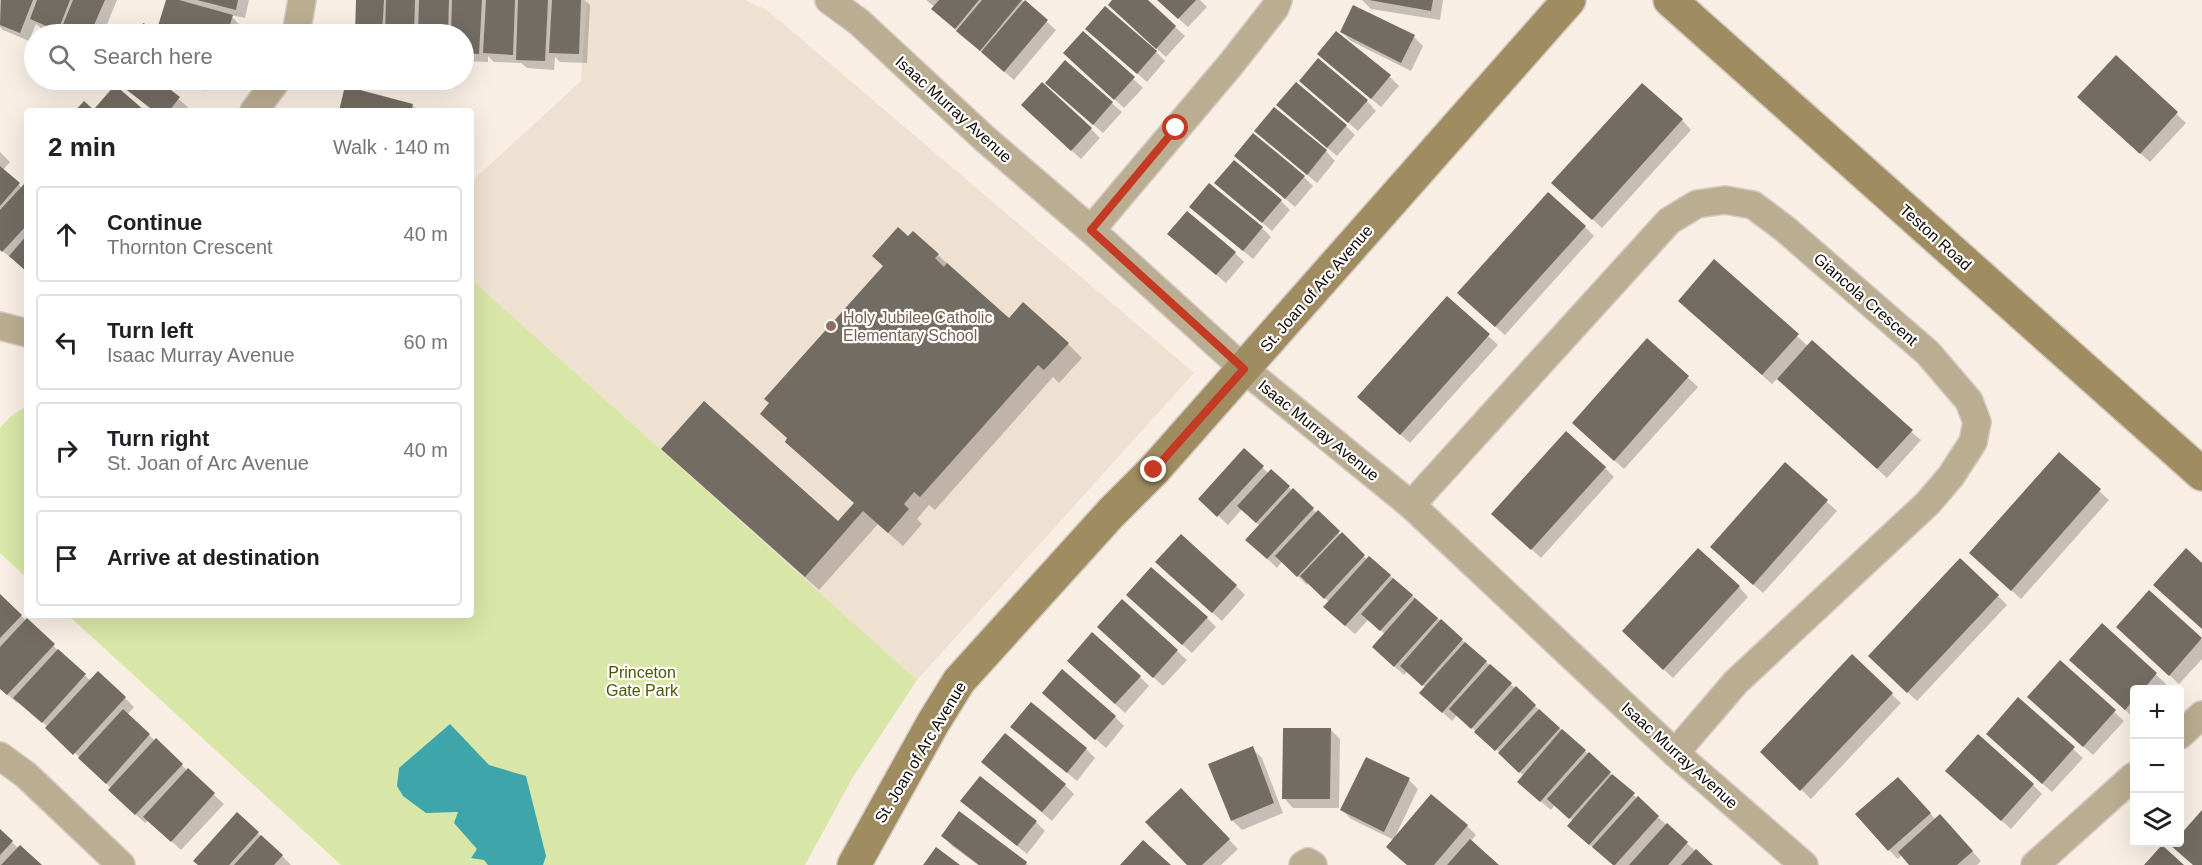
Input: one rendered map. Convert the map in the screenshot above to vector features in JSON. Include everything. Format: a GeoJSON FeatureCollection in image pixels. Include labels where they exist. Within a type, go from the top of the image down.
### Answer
{"type":"FeatureCollection","features":[{"type":"Feature","properties":{"kind":"street"},"geometry":{"type":"LineString","coordinates":[[298,24],[302,0]]}},
{"type":"Feature","properties":{"kind":"street","name":"Isaac Murray Avenue"},"geometry":{"type":"LineString","coordinates":[[830,0],[859,22],[985,139],[1091,230],[1244,369],[1411,505],[1675,753],[1804,865]]}},
{"type":"Feature","properties":{"kind":"street"},"geometry":{"type":"LineString","coordinates":[[1091,230],[1231,64],[1275,8],[1278,0]]}},
{"type":"Feature","properties":{"kind":"street","name":"St. Joan of Arc Avenue"},"geometry":{"type":"LineString","coordinates":[[854,865],[933,723],[960,681],[1111,513],[1154,470],[1569,0]]}},
{"type":"Feature","properties":{"kind":"street","name":"Teston Road"},"geometry":{"type":"LineString","coordinates":[[1670,0],[2202,474]]}},
{"type":"Feature","properties":{"kind":"street"},"geometry":{"type":"LineString","coordinates":[[256,108],[270,90]]}},
{"type":"Feature","properties":{"kind":"street","name":"Giancola Crescent"},"geometry":{"type":"LineString","coordinates":[[1411,505],[1669,221],[1697,204],[1725,201],[1753,205],[1785,229],[1928,353],[1969,401],[1977,422],[1973,442],[1951,476],[1928,503],[1736,682],[1675,753]]}},
{"type":"Feature","properties":{"kind":"street"},"geometry":{"type":"LineString","coordinates":[[0,326],[24,332]]}},
{"type":"Feature","properties":{"kind":"street"},"geometry":{"type":"LineString","coordinates":[[2184,731],[2202,715]]}},
{"type":"Feature","properties":{"kind":"street"},"geometry":{"type":"LineString","coordinates":[[0,756],[26,775],[121,865]]}},
{"type":"Feature","properties":{"kind":"street"},"geometry":{"type":"LineString","coordinates":[[2036,865],[2130,780]]}},
{"type":"Feature","properties":{"kind":"street"},"geometry":{"type":"LineString","coordinates":[[1303,865],[1308,862],[1313,865]]}},
{"type":"Feature","properties":{"kind":"shaded area","name":"Holy Jubilee Catholic Elementary School"},"geometry":{"type":"Polygon","coordinates":[[[587,0],[745,0],[767,10],[1194,373],[917,680],[474,282],[474,179],[581,81],[587,0]]]}},
{"type":"Feature","properties":{"kind":"green space","name":"Princeton Gate Park"},"geometry":{"type":"Polygon","coordinates":[[[474,282],[917,680],[853,777],[805,865],[341,865],[71,618],[474,618],[474,282]]]}},
{"type":"Feature","properties":{"kind":"green space"},"geometry":{"type":"Polygon","coordinates":[[[24,408],[24,575],[0,553],[0,428],[11,416],[24,408]]]}},
{"type":"Feature","properties":{"kind":"water"},"geometry":{"type":"Polygon","coordinates":[[[450,724],[489,765],[526,776],[546,856],[543,865],[488,865],[484,860],[471,858],[477,849],[454,823],[458,812],[426,813],[403,796],[397,786],[399,768],[450,724]]]}},
{"type":"Feature","properties":{"kind":"building"},"geometry":{"type":"Polygon","coordinates":[[[1,0],[33,0],[20,33],[0,25],[1,0]]]}},
{"type":"Feature","properties":{"kind":"building"},"geometry":{"type":"Polygon","coordinates":[[[37,0],[70,0],[61,24],[42,24],[30,19],[37,0]]]}},
{"type":"Feature","properties":{"kind":"building"},"geometry":{"type":"Polygon","coordinates":[[[73,0],[105,0],[94,24],[63,24],[73,0]]]}},
{"type":"Feature","properties":{"kind":"building"},"geometry":{"type":"Polygon","coordinates":[[[166,0],[179,0],[233,15],[230,24],[159,24],[166,0]]]}},
{"type":"Feature","properties":{"kind":"building"},"geometry":{"type":"Polygon","coordinates":[[[197,0],[238,0],[236,10],[197,0]]]}},
{"type":"Feature","properties":{"kind":"building"},"geometry":{"type":"Polygon","coordinates":[[[356,0],[384,0],[383,24],[355,24],[356,0]]]}},
{"type":"Feature","properties":{"kind":"building"},"geometry":{"type":"Polygon","coordinates":[[[386,0],[415,0],[414,24],[385,24],[386,0]]]}},
{"type":"Feature","properties":{"kind":"building"},"geometry":{"type":"Polygon","coordinates":[[[419,0],[449,0],[448,24],[418,24],[419,0]]]}},
{"type":"Feature","properties":{"kind":"building"},"geometry":{"type":"Polygon","coordinates":[[[452,0],[482,0],[479,54],[474,54],[474,24],[451,24],[452,0]]]}},
{"type":"Feature","properties":{"kind":"building"},"geometry":{"type":"Polygon","coordinates":[[[486,0],[515,0],[513,55],[483,53],[486,0]]]}},
{"type":"Feature","properties":{"kind":"building"},"geometry":{"type":"Polygon","coordinates":[[[518,0],[548,0],[545,61],[516,60],[518,0]]]}},
{"type":"Feature","properties":{"kind":"building"},"geometry":{"type":"Polygon","coordinates":[[[552,0],[581,0],[579,54],[549,53],[552,0]]]}},
{"type":"Feature","properties":{"kind":"building"},"geometry":{"type":"Polygon","coordinates":[[[939,0],[979,0],[955,29],[931,9],[939,0]]]}},
{"type":"Feature","properties":{"kind":"building"},"geometry":{"type":"Polygon","coordinates":[[[982,0],[1022,0],[980,51],[956,31],[982,0]]]}},
{"type":"Feature","properties":{"kind":"building"},"geometry":{"type":"Polygon","coordinates":[[[1025,0],[1048,20],[1004,72],[981,52],[1025,0]]]}},
{"type":"Feature","properties":{"kind":"building"},"geometry":{"type":"Polygon","coordinates":[[[1112,0],[1148,0],[1176,26],[1156,49],[1108,5],[1112,0]]]}},
{"type":"Feature","properties":{"kind":"building"},"geometry":{"type":"Polygon","coordinates":[[[1157,0],[1196,0],[1178,19],[1157,0]]]}},
{"type":"Feature","properties":{"kind":"building"},"geometry":{"type":"Polygon","coordinates":[[[1369,0],[1433,0],[1431,11],[1369,0]]]}},
{"type":"Feature","properties":{"kind":"building"},"geometry":{"type":"Polygon","coordinates":[[[1353,5],[1415,35],[1401,63],[1340,32],[1353,5]]]}},
{"type":"Feature","properties":{"kind":"building"},"geometry":{"type":"Polygon","coordinates":[[[1105,6],[1157,51],[1137,74],[1085,29],[1105,6]]]}},
{"type":"Feature","properties":{"kind":"building"},"geometry":{"type":"Polygon","coordinates":[[[1083,31],[1135,77],[1114,100],[1063,53],[1083,31]]]}},
{"type":"Feature","properties":{"kind":"building"},"geometry":{"type":"Polygon","coordinates":[[[1336,31],[1391,75],[1371,99],[1317,54],[1336,31]]]}},
{"type":"Feature","properties":{"kind":"building"},"geometry":{"type":"Polygon","coordinates":[[[2116,55],[2178,112],[2140,154],[2077,97],[2116,55]]]}},
{"type":"Feature","properties":{"kind":"building"},"geometry":{"type":"Polygon","coordinates":[[[1318,58],[1368,100],[1348,123],[1299,81],[1318,58]]]}},
{"type":"Feature","properties":{"kind":"building"},"geometry":{"type":"Polygon","coordinates":[[[1065,60],[1113,102],[1093,125],[1045,83],[1065,60]]]}},
{"type":"Feature","properties":{"kind":"building"},"geometry":{"type":"Polygon","coordinates":[[[1042,82],[1092,128],[1071,151],[1021,105],[1042,82]]]}},
{"type":"Feature","properties":{"kind":"building"},"geometry":{"type":"Polygon","coordinates":[[[1296,82],[1347,125],[1327,148],[1276,105],[1296,82]]]}},
{"type":"Feature","properties":{"kind":"building"},"geometry":{"type":"Polygon","coordinates":[[[1642,83],[1683,119],[1592,220],[1551,183],[1642,83]]]}},
{"type":"Feature","properties":{"kind":"building"},"geometry":{"type":"Polygon","coordinates":[[[111,90],[121,90],[142,108],[95,108],[111,90]]]}},
{"type":"Feature","properties":{"kind":"building"},"geometry":{"type":"Polygon","coordinates":[[[127,90],[171,90],[180,97],[171,108],[150,108],[127,90]]]}},
{"type":"Feature","properties":{"kind":"building"},"geometry":{"type":"Polygon","coordinates":[[[344,90],[360,90],[413,104],[412,108],[340,108],[344,90]]]}},
{"type":"Feature","properties":{"kind":"building"},"geometry":{"type":"Polygon","coordinates":[[[84,101],[92,108],[78,108],[84,101]]]}},
{"type":"Feature","properties":{"kind":"building"},"geometry":{"type":"Polygon","coordinates":[[[1274,107],[1327,150],[1307,175],[1254,131],[1274,107]]]}},
{"type":"Feature","properties":{"kind":"building"},"geometry":{"type":"Polygon","coordinates":[[[1253,133],[1305,176],[1285,199],[1234,156],[1253,133]]]}},
{"type":"Feature","properties":{"kind":"building"},"geometry":{"type":"Polygon","coordinates":[[[1234,160],[1282,200],[1262,223],[1214,183],[1234,160]]]}},
{"type":"Feature","properties":{"kind":"building"},"geometry":{"type":"Polygon","coordinates":[[[0,166],[20,183],[0,206],[0,166]]]}},
{"type":"Feature","properties":{"kind":"building"},"geometry":{"type":"Polygon","coordinates":[[[1209,183],[1263,227],[1243,251],[1189,207],[1209,183]]]}},
{"type":"Feature","properties":{"kind":"building"},"geometry":{"type":"Polygon","coordinates":[[[24,184],[24,228],[2,252],[0,250],[0,210],[24,184]]]}},
{"type":"Feature","properties":{"kind":"building"},"geometry":{"type":"Polygon","coordinates":[[[1548,192],[1586,226],[1495,327],[1457,293],[1548,192]]]}},
{"type":"Feature","properties":{"kind":"building"},"geometry":{"type":"Polygon","coordinates":[[[1187,211],[1236,252],[1216,275],[1167,234],[1187,211]]]}},
{"type":"Feature","properties":{"kind":"building"},"geometry":{"type":"Polygon","coordinates":[[[898,227],[908,236],[913,231],[939,254],[935,258],[944,267],[947,263],[1009,318],[1023,302],[1069,343],[1044,370],[1038,365],[920,497],[914,492],[904,504],[909,509],[888,533],[863,511],[805,577],[661,449],[704,401],[838,521],[854,503],[785,442],[787,438],[760,414],[769,403],[764,399],[883,266],[872,256],[898,227]]]}},
{"type":"Feature","properties":{"kind":"building"},"geometry":{"type":"Polygon","coordinates":[[[24,238],[24,269],[9,256],[24,238]]]}},
{"type":"Feature","properties":{"kind":"building"},"geometry":{"type":"Polygon","coordinates":[[[1714,259],[1799,334],[1762,375],[1678,301],[1714,259]]]}},
{"type":"Feature","properties":{"kind":"building"},"geometry":{"type":"Polygon","coordinates":[[[1447,296],[1490,334],[1400,435],[1357,397],[1447,296]]]}},
{"type":"Feature","properties":{"kind":"building"},"geometry":{"type":"Polygon","coordinates":[[[1647,338],[1689,376],[1614,461],[1572,423],[1647,338]]]}},
{"type":"Feature","properties":{"kind":"building"},"geometry":{"type":"Polygon","coordinates":[[[1812,340],[1913,430],[1877,469],[1777,379],[1812,340]]]}},
{"type":"Feature","properties":{"kind":"building"},"geometry":{"type":"Polygon","coordinates":[[[1566,431],[1606,467],[1531,550],[1491,514],[1566,431]]]}},
{"type":"Feature","properties":{"kind":"building"},"geometry":{"type":"Polygon","coordinates":[[[1244,448],[1264,466],[1217,517],[1198,499],[1244,448]]]}},
{"type":"Feature","properties":{"kind":"building"},"geometry":{"type":"Polygon","coordinates":[[[2059,452],[2101,489],[2011,591],[1969,553],[2059,452]]]}},
{"type":"Feature","properties":{"kind":"building"},"geometry":{"type":"Polygon","coordinates":[[[1785,462],[1828,500],[1753,585],[1710,547],[1785,462]]]}},
{"type":"Feature","properties":{"kind":"building"},"geometry":{"type":"Polygon","coordinates":[[[1271,469],[1290,486],[1256,523],[1237,506],[1271,469]]]}},
{"type":"Feature","properties":{"kind":"building"},"geometry":{"type":"Polygon","coordinates":[[[1293,488],[1314,508],[1267,559],[1245,540],[1293,488]]]}},
{"type":"Feature","properties":{"kind":"building"},"geometry":{"type":"Polygon","coordinates":[[[1318,510],[1340,531],[1297,577],[1275,556],[1318,510]]]}},
{"type":"Feature","properties":{"kind":"building"},"geometry":{"type":"Polygon","coordinates":[[[1342,532],[1365,555],[1324,599],[1300,576],[1342,532]]]}},
{"type":"Feature","properties":{"kind":"building"},"geometry":{"type":"Polygon","coordinates":[[[1181,534],[1237,585],[1212,613],[1155,562],[1181,534]]]}},
{"type":"Feature","properties":{"kind":"building"},"geometry":{"type":"Polygon","coordinates":[[[1698,548],[1740,586],[1663,670],[1622,631],[1698,548]]]}},
{"type":"Feature","properties":{"kind":"building"},"geometry":{"type":"Polygon","coordinates":[[[2186,548],[2202,563],[2202,629],[2153,585],[2186,548]]]}},
{"type":"Feature","properties":{"kind":"building"},"geometry":{"type":"Polygon","coordinates":[[[1369,556],[1391,575],[1345,626],[1323,607],[1369,556]]]}},
{"type":"Feature","properties":{"kind":"building"},"geometry":{"type":"Polygon","coordinates":[[[1960,558],[1999,595],[1907,693],[1868,656],[1960,558]]]}},
{"type":"Feature","properties":{"kind":"building"},"geometry":{"type":"Polygon","coordinates":[[[1151,567],[1208,617],[1182,645],[1126,595],[1151,567]]]}},
{"type":"Feature","properties":{"kind":"building"},"geometry":{"type":"Polygon","coordinates":[[[1393,578],[1413,595],[1380,631],[1361,614],[1393,578]]]}},
{"type":"Feature","properties":{"kind":"building"},"geometry":{"type":"Polygon","coordinates":[[[2149,590],[2202,638],[2169,676],[2116,627],[2149,590]]]}},
{"type":"Feature","properties":{"kind":"building"},"geometry":{"type":"Polygon","coordinates":[[[0,594],[22,615],[0,638],[0,594]]]}},
{"type":"Feature","properties":{"kind":"building"},"geometry":{"type":"Polygon","coordinates":[[[1415,598],[1438,618],[1394,667],[1372,647],[1415,598]]]}},
{"type":"Feature","properties":{"kind":"building"},"geometry":{"type":"Polygon","coordinates":[[[1122,599],[1178,650],[1153,678],[1097,627],[1122,599]]]}},
{"type":"Feature","properties":{"kind":"building"},"geometry":{"type":"Polygon","coordinates":[[[27,618],[55,644],[7,695],[0,689],[0,647],[27,618]]]}},
{"type":"Feature","properties":{"kind":"building"},"geometry":{"type":"Polygon","coordinates":[[[1441,619],[1463,639],[1422,686],[1400,666],[1441,619]]]}},
{"type":"Feature","properties":{"kind":"building"},"geometry":{"type":"Polygon","coordinates":[[[2102,623],[2157,673],[2147,685],[2130,685],[2130,704],[2125,710],[2069,660],[2102,623]]]}},
{"type":"Feature","properties":{"kind":"building"},"geometry":{"type":"Polygon","coordinates":[[[1092,632],[1141,676],[1115,704],[1067,661],[1092,632]]]}},
{"type":"Feature","properties":{"kind":"building"},"geometry":{"type":"Polygon","coordinates":[[[1465,642],[1487,661],[1442,713],[1419,693],[1465,642]]]}},
{"type":"Feature","properties":{"kind":"building"},"geometry":{"type":"Polygon","coordinates":[[[58,649],[86,674],[42,723],[13,698],[58,649]]]}},
{"type":"Feature","properties":{"kind":"building"},"geometry":{"type":"Polygon","coordinates":[[[1852,654],[1893,693],[1800,791],[1760,752],[1852,654]]]}},
{"type":"Feature","properties":{"kind":"building"},"geometry":{"type":"Polygon","coordinates":[[[2060,660],[2116,710],[2083,747],[2027,697],[2060,660]]]}},
{"type":"Feature","properties":{"kind":"building"},"geometry":{"type":"Polygon","coordinates":[[[1490,664],[1512,683],[1471,729],[1449,709],[1490,664]]]}},
{"type":"Feature","properties":{"kind":"building"},"geometry":{"type":"Polygon","coordinates":[[[1062,669],[1116,716],[1095,740],[1042,693],[1062,669]]]}},
{"type":"Feature","properties":{"kind":"building"},"geometry":{"type":"Polygon","coordinates":[[[98,671],[126,697],[73,755],[45,728],[98,671]]]}},
{"type":"Feature","properties":{"kind":"building"},"geometry":{"type":"Polygon","coordinates":[[[1516,686],[1536,705],[1495,751],[1474,732],[1516,686]]]}},
{"type":"Feature","properties":{"kind":"building"},"geometry":{"type":"Polygon","coordinates":[[[2018,697],[2075,747],[2042,784],[1986,734],[2018,697]]]}},
{"type":"Feature","properties":{"kind":"building"},"geometry":{"type":"Polygon","coordinates":[[[1031,702],[1087,748],[1067,773],[1010,727],[1031,702]]]}},
{"type":"Feature","properties":{"kind":"building"},"geometry":{"type":"Polygon","coordinates":[[[123,709],[150,734],[106,784],[78,758],[123,709]]]}},
{"type":"Feature","properties":{"kind":"building"},"geometry":{"type":"Polygon","coordinates":[[[1539,709],[1560,728],[1519,773],[1498,753],[1539,709]]]}},
{"type":"Feature","properties":{"kind":"building"},"geometry":{"type":"Polygon","coordinates":[[[1283,728],[1331,728],[1330,799],[1282,799],[1283,728]]]}},
{"type":"Feature","properties":{"kind":"building"},"geometry":{"type":"Polygon","coordinates":[[[1562,729],[1586,750],[1540,802],[1517,782],[1562,729]]]}},
{"type":"Feature","properties":{"kind":"building"},"geometry":{"type":"Polygon","coordinates":[[[1005,733],[1066,784],[1042,812],[981,762],[1005,733]]]}},
{"type":"Feature","properties":{"kind":"building"},"geometry":{"type":"Polygon","coordinates":[[[1978,734],[2034,784],[2001,821],[1945,771],[1978,734]]]}},
{"type":"Feature","properties":{"kind":"building"},"geometry":{"type":"Polygon","coordinates":[[[156,738],[183,764],[135,815],[108,790],[156,738]]]}},
{"type":"Feature","properties":{"kind":"building"},"geometry":{"type":"Polygon","coordinates":[[[1253,746],[1274,803],[1231,821],[1208,764],[1253,746]]]}},
{"type":"Feature","properties":{"kind":"building"},"geometry":{"type":"Polygon","coordinates":[[[1589,752],[1611,772],[1569,819],[1547,799],[1589,752]]]}},
{"type":"Feature","properties":{"kind":"building"},"geometry":{"type":"Polygon","coordinates":[[[1366,757],[1410,778],[1384,832],[1340,810],[1366,757]]]}},
{"type":"Feature","properties":{"kind":"building"},"geometry":{"type":"Polygon","coordinates":[[[188,768],[215,793],[171,842],[143,817],[188,768]]]}},
{"type":"Feature","properties":{"kind":"building"},"geometry":{"type":"Polygon","coordinates":[[[1612,774],[1635,793],[1589,845],[1567,826],[1612,774]]]}},
{"type":"Feature","properties":{"kind":"building"},"geometry":{"type":"Polygon","coordinates":[[[980,776],[1037,821],[1017,846],[960,801],[980,776]]]}},
{"type":"Feature","properties":{"kind":"building"},"geometry":{"type":"Polygon","coordinates":[[[1898,777],[1931,813],[1888,851],[1855,814],[1898,777]]]}},
{"type":"Feature","properties":{"kind":"building"},"geometry":{"type":"Polygon","coordinates":[[[1181,788],[1230,839],[1202,865],[1187,865],[1145,822],[1181,788]]]}},
{"type":"Feature","properties":{"kind":"building"},"geometry":{"type":"Polygon","coordinates":[[[1431,794],[1468,825],[1434,865],[1407,865],[1386,847],[1431,794]]]}},
{"type":"Feature","properties":{"kind":"building"},"geometry":{"type":"Polygon","coordinates":[[[1638,796],[1659,816],[1613,865],[1592,847],[1638,796]]]}},
{"type":"Feature","properties":{"kind":"building"},"geometry":{"type":"Polygon","coordinates":[[[2202,810],[2202,865],[2193,865],[2172,847],[2184,847],[2184,830],[2202,810]]]}},
{"type":"Feature","properties":{"kind":"building"},"geometry":{"type":"Polygon","coordinates":[[[959,811],[1027,862],[1025,865],[979,865],[941,836],[959,811]]]}},
{"type":"Feature","properties":{"kind":"building"},"geometry":{"type":"Polygon","coordinates":[[[237,812],[259,832],[229,865],[198,865],[193,861],[237,812]]]}},
{"type":"Feature","properties":{"kind":"building"},"geometry":{"type":"Polygon","coordinates":[[[1940,814],[1973,851],[1957,865],[1909,865],[1898,852],[1940,814]]]}},
{"type":"Feature","properties":{"kind":"building"},"geometry":{"type":"Polygon","coordinates":[[[1667,823],[1688,842],[1668,865],[1629,865],[1667,823]]]}},
{"type":"Feature","properties":{"kind":"building"},"geometry":{"type":"Polygon","coordinates":[[[0,829],[13,841],[0,855],[0,829]]]}},
{"type":"Feature","properties":{"kind":"building"},"geometry":{"type":"Polygon","coordinates":[[[261,835],[283,855],[274,865],[234,865],[261,835]]]}},
{"type":"Feature","properties":{"kind":"building"},"geometry":{"type":"Polygon","coordinates":[[[1470,839],[1499,865],[1447,865],[1470,839]]]}},
{"type":"Feature","properties":{"kind":"building"},"geometry":{"type":"Polygon","coordinates":[[[1143,840],[1171,865],[1120,865],[1143,840]]]}},
{"type":"Feature","properties":{"kind":"building"},"geometry":{"type":"Polygon","coordinates":[[[20,845],[42,865],[1,865],[20,845]]]}},
{"type":"Feature","properties":{"kind":"building"},"geometry":{"type":"Polygon","coordinates":[[[936,847],[960,865],[923,865],[936,847]]]}},
{"type":"Feature","properties":{"kind":"building"},"geometry":{"type":"Polygon","coordinates":[[[2160,847],[2164,847],[2184,865],[2144,865],[2160,847]]]}},
{"type":"Feature","properties":{"kind":"building"},"geometry":{"type":"Polygon","coordinates":[[[1696,849],[1713,865],[1681,865],[1696,849]]]}},
{"type":"Feature","properties":{"kind":"place","name":"Holy Jubilee Catholic Elementary School"},"geometry":{"type":"Point","coordinates":[831,326]}},
{"type":"Feature","properties":{"kind":"route"},"geometry":{"type":"LineString","coordinates":[[1154,470],[1244,369],[1091,230],[1176,128]]}}]}
